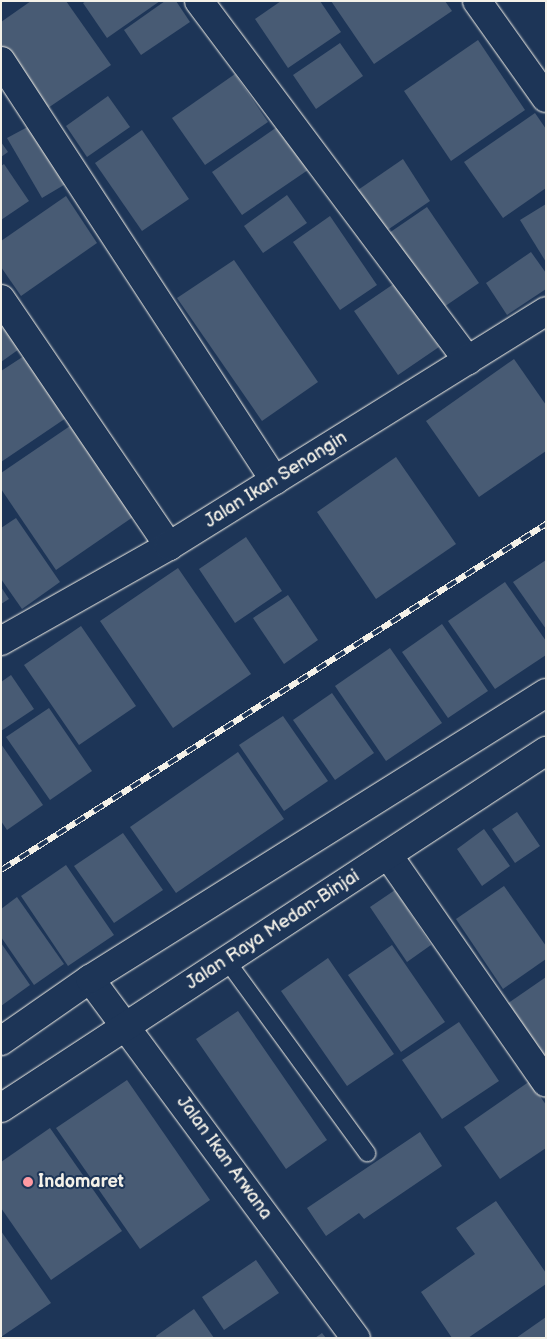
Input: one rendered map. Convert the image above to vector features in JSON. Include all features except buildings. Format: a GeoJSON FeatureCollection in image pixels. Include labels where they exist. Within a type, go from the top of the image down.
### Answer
{"type":"FeatureCollection","features":[{"type":"Feature","properties":{"kind":"street"},"geometry":{"type":"LineString","coordinates":[[199,1],[468,361]]}},
{"type":"Feature","properties":{"kind":"street"},"geometry":{"type":"LineString","coordinates":[[477,1],[546,98]]}},
{"type":"Feature","properties":{"kind":"street"},"geometry":{"type":"LineString","coordinates":[[1,61],[276,481]]}},
{"type":"Feature","properties":{"kind":"street"},"geometry":{"type":"LineString","coordinates":[[1,299],[169,546]]}},
{"type":"Feature","properties":{"kind":"street","name":"Jalan Ikan Senangin"},"geometry":{"type":"LineString","coordinates":[[1,641],[169,546],[546,311]]}},
{"type":"Feature","properties":{"kind":"street"},"geometry":{"type":"LineString","coordinates":[[1,1041],[90,979],[546,693]]}},
{"type":"Feature","properties":{"kind":"street","name":"Jalan Raya Medan-Binjai"},"geometry":{"type":"LineString","coordinates":[[1,1108],[126,1024],[228,960],[546,751]]}},
{"type":"Feature","properties":{"kind":"street"},"geometry":{"type":"LineString","coordinates":[[388,855],[546,1082]]}},
{"type":"Feature","properties":{"kind":"street","name":"Jalan Ikan Arwana"},"geometry":{"type":"LineString","coordinates":[[90,979],[126,1024],[356,1338]]}},
{"type":"Feature","properties":{"kind":"lane"},"geometry":{"type":"LineString","coordinates":[[228,960],[367,1153]]}},
{"type":"Feature","properties":{"kind":"railway"},"geometry":{"type":"LineString","coordinates":[[1,870],[546,524]]}},
{"type":"Feature","properties":{"kind":"place","name":"Indomaret"},"geometry":{"type":"Point","coordinates":[28,1182]}}]}
